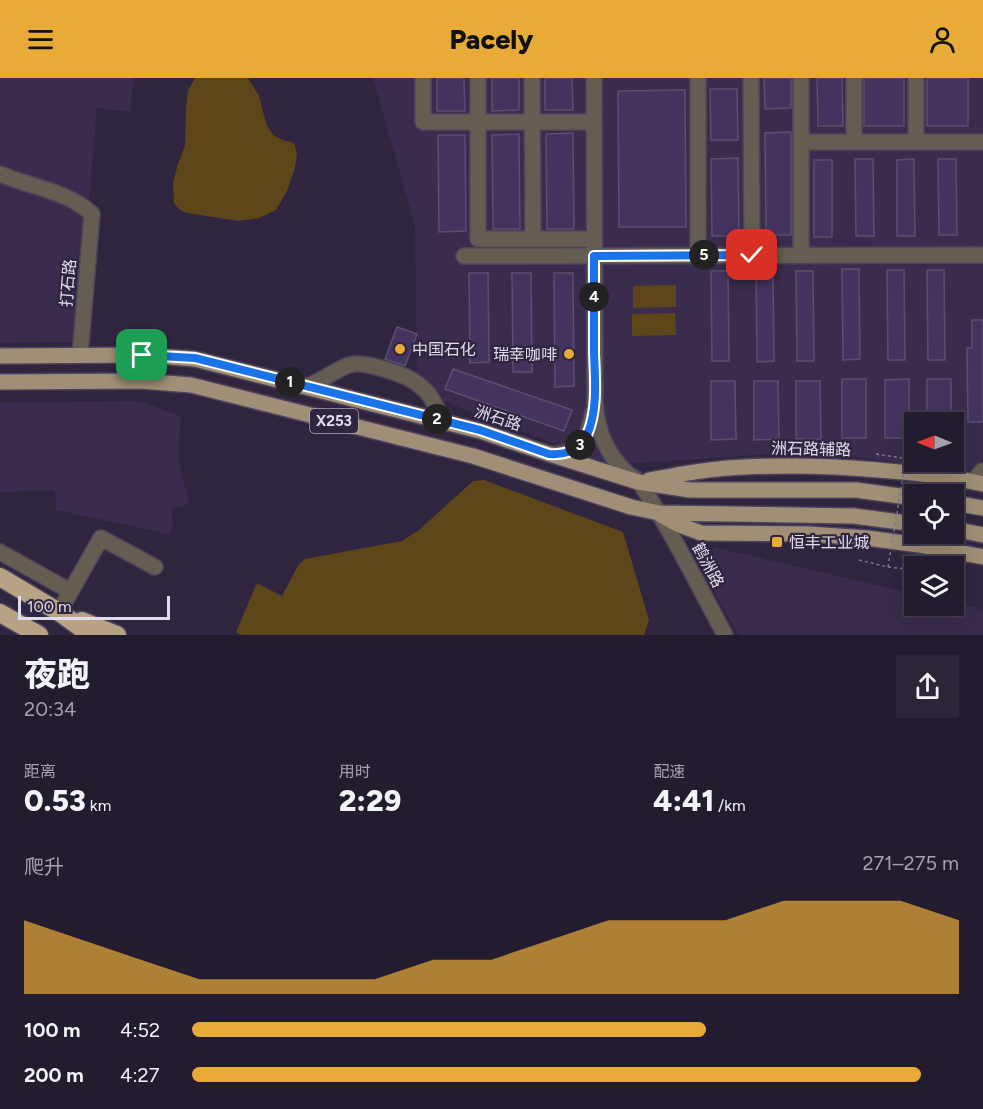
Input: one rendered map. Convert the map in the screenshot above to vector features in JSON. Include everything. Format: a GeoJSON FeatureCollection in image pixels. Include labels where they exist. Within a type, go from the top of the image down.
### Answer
{"type":"FeatureCollection","features":[{"type":"Feature","properties":{"kind":"highway"},"geometry":{"type":"LineString","coordinates":[[0,577],[59,612],[92,635]]}},
{"type":"Feature","properties":{"kind":"highway"},"geometry":{"type":"LineString","coordinates":[[59,612],[117,635]]}},
{"type":"Feature","properties":{"kind":"highway"},"geometry":{"type":"LineString","coordinates":[[0,613],[39,635]]}},
{"type":"Feature","properties":{"kind":"main road","name":"洲石路"},"geometry":{"type":"LineString","coordinates":[[0,356],[142,355],[195,358],[480,430],[638,482],[690,490],[856,490],[904,497]]}},
{"type":"Feature","properties":{"kind":"main road","name":"X253"},"geometry":{"type":"LineString","coordinates":[[0,382],[141,381],[191,385],[473,456],[631,507],[658,513],[854,516],[904,523]]}},
{"type":"Feature","properties":{"kind":"main road","name":"洲石路辅路"},"geometry":{"type":"LineString","coordinates":[[638,482],[684,473],[744,467],[837,467],[979,479]]}},
{"type":"Feature","properties":{"kind":"main road"},"geometry":{"type":"LineString","coordinates":[[964,504],[983,508]]}},
{"type":"Feature","properties":{"kind":"main road"},"geometry":{"type":"LineString","coordinates":[[658,513],[677,524],[701,533],[809,534],[867,538],[983,557]]}},
{"type":"Feature","properties":{"kind":"main road"},"geometry":{"type":"LineString","coordinates":[[771,533],[854,516]]}},
{"type":"Feature","properties":{"kind":"main road"},"geometry":{"type":"LineString","coordinates":[[964,531],[983,535]]}},
{"type":"Feature","properties":{"kind":"street"},"geometry":{"type":"LineString","coordinates":[[423,78],[423,122],[594,122]]}},
{"type":"Feature","properties":{"kind":"street"},"geometry":{"type":"LineString","coordinates":[[478,78],[478,239],[594,239]]}},
{"type":"Feature","properties":{"kind":"street"},"geometry":{"type":"LineString","coordinates":[[532,78],[532,239]]}},
{"type":"Feature","properties":{"kind":"street"},"geometry":{"type":"LineString","coordinates":[[549,454],[560,455],[580,446],[587,436],[595,403],[594,78]]}},
{"type":"Feature","properties":{"kind":"street"},"geometry":{"type":"LineString","coordinates":[[698,78],[698,255]]}},
{"type":"Feature","properties":{"kind":"street"},"geometry":{"type":"LineString","coordinates":[[751,78],[752,255]]}},
{"type":"Feature","properties":{"kind":"street"},"geometry":{"type":"LineString","coordinates":[[801,78],[801,255]]}},
{"type":"Feature","properties":{"kind":"street"},"geometry":{"type":"LineString","coordinates":[[854,78],[854,142]]}},
{"type":"Feature","properties":{"kind":"street"},"geometry":{"type":"LineString","coordinates":[[916,78],[916,142]]}},
{"type":"Feature","properties":{"kind":"street"},"geometry":{"type":"LineString","coordinates":[[801,142],[983,142]]}},
{"type":"Feature","properties":{"kind":"street","name":"打石路"},"geometry":{"type":"LineString","coordinates":[[0,174],[71,199],[92,214],[80,355]]}},
{"type":"Feature","properties":{"kind":"street"},"geometry":{"type":"LineString","coordinates":[[464,256],[983,255]]}},
{"type":"Feature","properties":{"kind":"street"},"geometry":{"type":"LineString","coordinates":[[307,386],[351,364],[361,363],[374,366],[413,380],[428,393],[443,421]]}},
{"type":"Feature","properties":{"kind":"street","name":"鹤洲路"},"geometry":{"type":"LineString","coordinates":[[595,403],[596,418],[607,448],[638,482],[658,513],[724,635]]}},
{"type":"Feature","properties":{"kind":"street"},"geometry":{"type":"LineString","coordinates":[[59,612],[100,538],[155,567]]}},
{"type":"Feature","properties":{"kind":"street"},"geometry":{"type":"LineString","coordinates":[[0,552],[70,591]]}},
{"type":"Feature","properties":{"kind":"path"},"geometry":{"type":"LineString","coordinates":[[876,454],[906,459],[888,567]]}},
{"type":"Feature","properties":{"kind":"path"},"geometry":{"type":"LineString","coordinates":[[859,560],[904,569]]}},
{"type":"Feature","properties":{"kind":"shaded area"},"geometry":{"type":"Polygon","coordinates":[[[0,78],[134,78],[130,112],[97,108],[77,342],[0,343],[0,78]]]}},
{"type":"Feature","properties":{"kind":"shaded area"},"geometry":{"type":"Polygon","coordinates":[[[195,78],[248,78],[259,96],[266,123],[273,135],[294,143],[297,154],[295,168],[287,191],[276,210],[259,218],[238,221],[188,213],[180,210],[174,203],[173,182],[185,146],[188,91],[195,78]]]}},
{"type":"Feature","properties":{"kind":"shaded area"},"geometry":{"type":"Polygon","coordinates":[[[373,78],[983,78],[983,459],[966,472],[964,472],[964,412],[904,412],[904,463],[814,451],[609,465],[417,391],[415,226],[373,78]]]}},
{"type":"Feature","properties":{"kind":"shaded area"},"geometry":{"type":"Polygon","coordinates":[[[676,285],[676,307],[633,308],[633,286],[676,285]]]}},
{"type":"Feature","properties":{"kind":"shaded area"},"geometry":{"type":"Polygon","coordinates":[[[675,313],[676,335],[632,336],[632,314],[675,313]]]}},
{"type":"Feature","properties":{"kind":"shaded area"},"geometry":{"type":"Polygon","coordinates":[[[139,401],[181,416],[178,456],[189,504],[171,508],[173,527],[169,534],[56,510],[55,490],[0,492],[0,403],[139,401]]]}},
{"type":"Feature","properties":{"kind":"shaded area"},"geometry":{"type":"Polygon","coordinates":[[[484,480],[623,532],[649,620],[644,635],[241,635],[236,632],[257,583],[282,596],[299,564],[305,559],[402,541],[419,530],[473,481],[484,480]]]}},
{"type":"Feature","properties":{"kind":"shaded area"},"geometry":{"type":"Polygon","coordinates":[[[713,547],[904,591],[904,616],[964,616],[964,605],[983,609],[983,635],[738,635],[712,588],[713,547]]]}},
{"type":"Feature","properties":{"kind":"building"},"geometry":{"type":"Polygon","coordinates":[[[437,78],[464,78],[465,111],[437,111],[437,78]]]}},
{"type":"Feature","properties":{"kind":"building"},"geometry":{"type":"Polygon","coordinates":[[[492,78],[519,78],[519,110],[492,111],[492,78]]]}},
{"type":"Feature","properties":{"kind":"building"},"geometry":{"type":"Polygon","coordinates":[[[545,78],[572,78],[573,110],[545,110],[545,78]]]}},
{"type":"Feature","properties":{"kind":"building"},"geometry":{"type":"Polygon","coordinates":[[[764,78],[791,78],[791,108],[765,109],[764,78]]]}},
{"type":"Feature","properties":{"kind":"building"},"geometry":{"type":"Polygon","coordinates":[[[817,78],[842,78],[843,126],[818,126],[817,78]]]}},
{"type":"Feature","properties":{"kind":"building"},"geometry":{"type":"Polygon","coordinates":[[[864,78],[904,78],[904,126],[864,126],[864,78]]]}},
{"type":"Feature","properties":{"kind":"building"},"geometry":{"type":"Polygon","coordinates":[[[927,78],[968,78],[968,126],[927,126],[927,78]]]}},
{"type":"Feature","properties":{"kind":"building"},"geometry":{"type":"Polygon","coordinates":[[[710,89],[737,89],[738,140],[711,140],[710,89]]]}},
{"type":"Feature","properties":{"kind":"building"},"geometry":{"type":"Polygon","coordinates":[[[685,90],[686,227],[619,227],[618,91],[685,90]]]}},
{"type":"Feature","properties":{"kind":"building"},"geometry":{"type":"Polygon","coordinates":[[[791,132],[791,235],[766,235],[765,133],[791,132]]]}},
{"type":"Feature","properties":{"kind":"building"},"geometry":{"type":"Polygon","coordinates":[[[573,133],[574,229],[547,229],[546,134],[573,133]]]}},
{"type":"Feature","properties":{"kind":"building"},"geometry":{"type":"Polygon","coordinates":[[[519,134],[520,229],[493,229],[492,135],[519,134]]]}},
{"type":"Feature","properties":{"kind":"building"},"geometry":{"type":"Polygon","coordinates":[[[438,135],[465,135],[466,231],[439,232],[438,135]]]}},
{"type":"Feature","properties":{"kind":"building"},"geometry":{"type":"Polygon","coordinates":[[[738,158],[739,236],[712,236],[711,159],[738,158]]]}},
{"type":"Feature","properties":{"kind":"building"},"geometry":{"type":"Polygon","coordinates":[[[855,159],[873,159],[874,236],[856,236],[855,159]]]}},
{"type":"Feature","properties":{"kind":"building"},"geometry":{"type":"Polygon","coordinates":[[[914,159],[915,236],[897,236],[897,160],[914,159]]]}},
{"type":"Feature","properties":{"kind":"building"},"geometry":{"type":"Polygon","coordinates":[[[938,159],[956,159],[957,235],[939,235],[938,159]]]}},
{"type":"Feature","properties":{"kind":"building"},"geometry":{"type":"Polygon","coordinates":[[[814,160],[832,160],[832,237],[814,237],[814,160]]]}},
{"type":"Feature","properties":{"kind":"building"},"geometry":{"type":"Polygon","coordinates":[[[842,269],[859,269],[860,359],[843,360],[842,269]]]}},
{"type":"Feature","properties":{"kind":"building"},"geometry":{"type":"Polygon","coordinates":[[[887,270],[904,270],[905,360],[888,360],[887,270]]]}},
{"type":"Feature","properties":{"kind":"building"},"geometry":{"type":"Polygon","coordinates":[[[927,270],[944,270],[945,360],[928,360],[927,270]]]}},
{"type":"Feature","properties":{"kind":"building"},"geometry":{"type":"Polygon","coordinates":[[[711,271],[728,271],[729,361],[712,361],[711,271]]]}},
{"type":"Feature","properties":{"kind":"building"},"geometry":{"type":"Polygon","coordinates":[[[756,271],[773,271],[774,361],[757,362],[756,271]]]}},
{"type":"Feature","properties":{"kind":"building"},"geometry":{"type":"Polygon","coordinates":[[[796,271],[813,271],[814,361],[797,361],[796,271]]]}},
{"type":"Feature","properties":{"kind":"building"},"geometry":{"type":"Polygon","coordinates":[[[469,273],[488,273],[489,362],[470,363],[469,273]]]}},
{"type":"Feature","properties":{"kind":"building"},"geometry":{"type":"Polygon","coordinates":[[[512,273],[531,273],[532,372],[513,372],[512,273]]]}},
{"type":"Feature","properties":{"kind":"building"},"geometry":{"type":"Polygon","coordinates":[[[554,273],[573,273],[574,386],[555,387],[554,273]]]}},
{"type":"Feature","properties":{"kind":"building"},"geometry":{"type":"Polygon","coordinates":[[[972,320],[983,320],[983,422],[968,422],[967,348],[972,348],[972,320]]]}},
{"type":"Feature","properties":{"kind":"building","name":"中国石化"},"geometry":{"type":"Polygon","coordinates":[[[397,327],[417,334],[405,366],[385,359],[397,327]]]}},
{"type":"Feature","properties":{"kind":"building"},"geometry":{"type":"Polygon","coordinates":[[[453,369],[572,410],[564,431],[445,389],[453,369]]]}},
{"type":"Feature","properties":{"kind":"building"},"geometry":{"type":"Polygon","coordinates":[[[842,379],[866,379],[866,438],[842,438],[842,379]]]}},
{"type":"Feature","properties":{"kind":"building"},"geometry":{"type":"Polygon","coordinates":[[[909,379],[909,412],[904,412],[904,438],[885,438],[885,380],[909,379]]]}},
{"type":"Feature","properties":{"kind":"building"},"geometry":{"type":"Polygon","coordinates":[[[927,379],[951,379],[951,412],[927,412],[927,379]]]}},
{"type":"Feature","properties":{"kind":"building"},"geometry":{"type":"Polygon","coordinates":[[[711,381],[735,381],[736,439],[711,440],[711,381]]]}},
{"type":"Feature","properties":{"kind":"building"},"geometry":{"type":"Polygon","coordinates":[[[754,381],[778,381],[779,439],[754,440],[754,381]]]}},
{"type":"Feature","properties":{"kind":"building"},"geometry":{"type":"Polygon","coordinates":[[[796,381],[820,381],[821,439],[796,439],[796,381]]]}},
{"type":"Feature","properties":{"kind":"place","name":"中国石化"},"geometry":{"type":"Point","coordinates":[400,349]}},
{"type":"Feature","properties":{"kind":"place","name":"瑞幸咖啡"},"geometry":{"type":"Point","coordinates":[569,354]}},
{"type":"Feature","properties":{"kind":"place","name":"恒丰工业城"},"geometry":{"type":"Point","coordinates":[777,542]}},
{"type":"Feature","properties":{"kind":"route"},"geometry":{"type":"LineString","coordinates":[[142,355],[195,358],[480,430],[549,454],[560,455],[580,446],[587,436],[595,403],[594,256],[752,255]]}}]}
